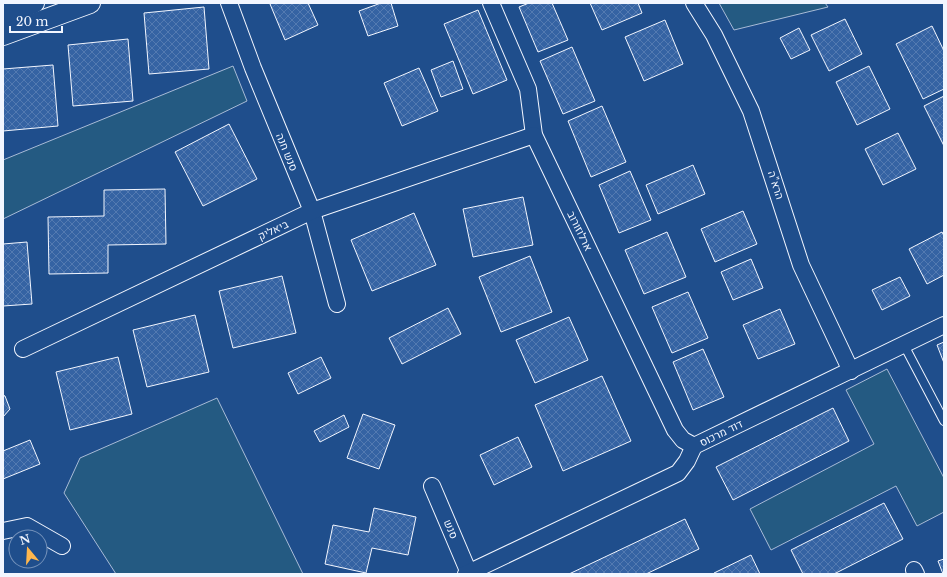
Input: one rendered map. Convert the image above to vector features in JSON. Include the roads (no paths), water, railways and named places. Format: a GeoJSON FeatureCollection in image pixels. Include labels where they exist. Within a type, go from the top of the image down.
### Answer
{"type":"FeatureCollection","features":[{"type":"Feature","properties":{"kind":"street"},"geometry":{"type":"LineString","coordinates":[[3,15],[34,3]]}},
{"type":"Feature","properties":{"kind":"street"},"geometry":{"type":"LineString","coordinates":[[3,35],[90,3]]}},
{"type":"Feature","properties":{"kind":"street","name":"סנש חנה"},"geometry":{"type":"LineString","coordinates":[[229,3],[253,68],[312,211],[337,304]]}},
{"type":"Feature","properties":{"kind":"street","name":"ארלוזורוב"},"geometry":{"type":"LineString","coordinates":[[492,3],[528,89],[534,135],[675,430],[683,440],[694,446]]}},
{"type":"Feature","properties":{"kind":"street","name":"הרא\"ה"},"geometry":{"type":"LineString","coordinates":[[694,3],[714,35],[751,111],[801,265],[851,371]]}},
{"type":"Feature","properties":{"kind":"street","name":"ביאליק"},"geometry":{"type":"LineString","coordinates":[[23,349],[312,211],[534,135]]}},
{"type":"Feature","properties":{"kind":"street","name":"דוד מרכוס"},"geometry":{"type":"LineString","coordinates":[[468,573],[678,473],[687,461],[694,446],[944,325]]}},
{"type":"Feature","properties":{"kind":"street","name":"סנש"},"geometry":{"type":"LineString","coordinates":[[432,486],[468,573]]}},
{"type":"Feature","properties":{"kind":"street"},"geometry":{"type":"LineString","coordinates":[[3,531],[27,526],[62,546]]}},
{"type":"Feature","properties":{"kind":"lane"},"geometry":{"type":"LineString","coordinates":[[904,345],[944,421]]}}]}
